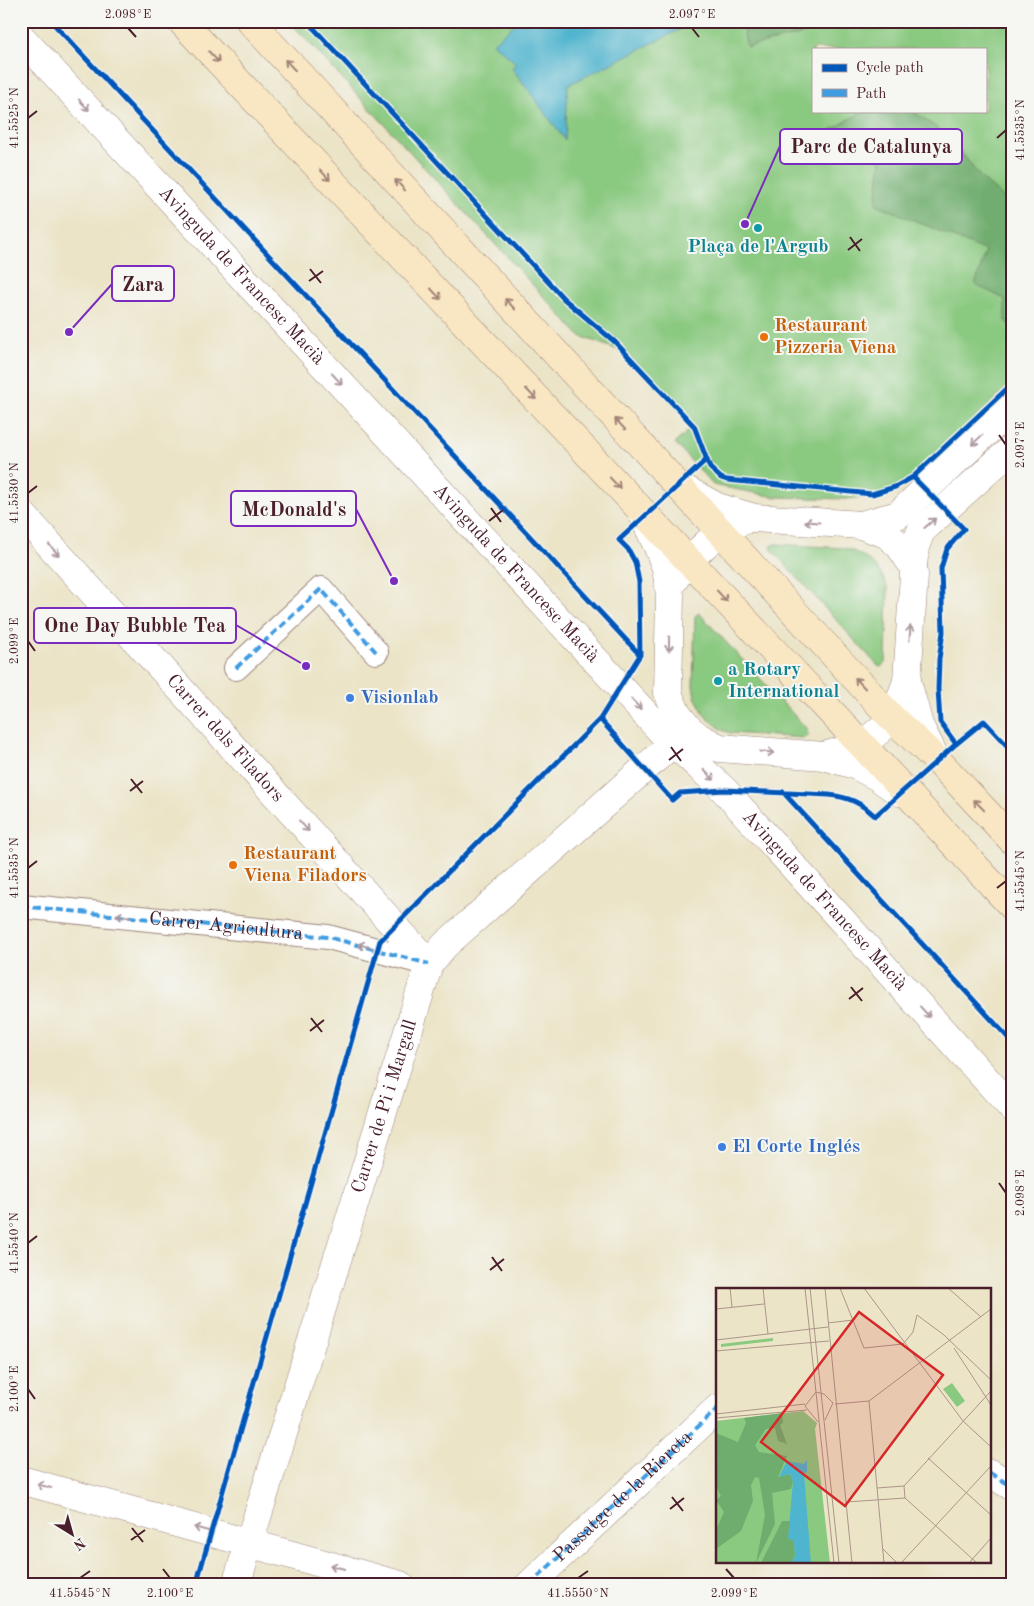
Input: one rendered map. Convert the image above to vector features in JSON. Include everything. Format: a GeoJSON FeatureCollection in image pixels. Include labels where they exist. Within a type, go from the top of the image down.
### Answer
{"type":"FeatureCollection","features":[{"type":"Feature","properties":{"kind":"main road","name":"Avinguda de Francesc Macià"},"geometry":{"type":"LineString","coordinates":[[181,21],[1013,908]]}},
{"type":"Feature","properties":{"kind":"main road","name":"Avinguda de Francesc Macià"},"geometry":{"type":"LineString","coordinates":[[250,21],[893,719],[938,761],[1013,841]]}},
{"type":"Feature","properties":{"kind":"street","name":"Avinguda de Francesc Macià"},"geometry":{"type":"LineString","coordinates":[[21,36],[681,736],[724,790],[1013,1109]]}},
{"type":"Feature","properties":{"kind":"street"},"geometry":{"type":"LineString","coordinates":[[861,525],[898,515],[1013,407]]}},
{"type":"Feature","properties":{"kind":"street"},"geometry":{"type":"LineString","coordinates":[[913,566],[915,547],[921,531],[1013,448]]}},
{"type":"Feature","properties":{"kind":"street","name":"Avinguda de Francesc Macià"},"geometry":{"type":"LineString","coordinates":[[678,486],[718,506],[754,518],[861,525],[886,534],[899,545],[913,566],[907,681],[893,719],[862,745],[824,756]]}},
{"type":"Feature","properties":{"kind":"street","name":"Avinguda de Francesc Macià"},"geometry":{"type":"LineString","coordinates":[[641,512],[666,568],[670,596],[668,693],[678,714],[681,736]]}},
{"type":"Feature","properties":{"kind":"street","name":"Carrer dels Filadors"},"geometry":{"type":"LineString","coordinates":[[21,513],[428,964]]}},
{"type":"Feature","properties":{"kind":"street","name":"Avinguda de Francesc Macià"},"geometry":{"type":"LineString","coordinates":[[670,596],[674,579],[688,561],[733,524],[754,518]]}},
{"type":"Feature","properties":{"kind":"street"},"geometry":{"type":"LineString","coordinates":[[236,668],[321,589],[376,652]]}},
{"type":"Feature","properties":{"kind":"street","name":"Avinguda de Francesc Macià"},"geometry":{"type":"LineString","coordinates":[[907,681],[919,725],[938,761]]}},
{"type":"Feature","properties":{"kind":"street","name":"Avinguda de Francesc Macià"},"geometry":{"type":"LineString","coordinates":[[681,736],[699,737],[718,748],[824,756],[855,765],[878,777],[917,804]]}},
{"type":"Feature","properties":{"kind":"street","name":"Carrer de Pi i Margall"},"geometry":{"type":"LineString","coordinates":[[236,1585],[428,964],[445,945],[681,736]]}},
{"type":"Feature","properties":{"kind":"street","name":"Carrer Agricultura"},"geometry":{"type":"LineString","coordinates":[[21,906],[328,937],[428,964]]}},
{"type":"Feature","properties":{"kind":"street","name":"Passatge de la Riereta"},"geometry":{"type":"LineString","coordinates":[[529,1585],[716,1410]]}},
{"type":"Feature","properties":{"kind":"street"},"geometry":{"type":"LineString","coordinates":[[992,1474],[1013,1487]]}},
{"type":"Feature","properties":{"kind":"street"},"geometry":{"type":"LineString","coordinates":[[21,1480],[400,1585]]}},
{"type":"Feature","properties":{"kind":"green space"},"geometry":{"type":"Polygon","coordinates":[[[289,21],[1013,21],[1013,383],[913,477],[885,495],[845,499],[776,497],[713,485],[675,443],[694,426],[626,353],[580,336],[289,21]]]}},
{"type":"Feature","properties":{"kind":"green space"},"geometry":{"type":"Polygon","coordinates":[[[741,21],[820,21],[821,30],[747,47],[741,21]]]}},
{"type":"Feature","properties":{"kind":"green space"},"geometry":{"type":"Polygon","coordinates":[[[861,112],[913,112],[949,136],[981,178],[1006,200],[1013,194],[1013,327],[1005,320],[1005,299],[975,285],[986,251],[876,204],[881,160],[813,141],[861,112]]]}},
{"type":"Feature","properties":{"kind":"green space"},"geometry":{"type":"Polygon","coordinates":[[[775,544],[844,548],[866,558],[877,568],[888,589],[886,662],[881,667],[878,666],[773,551],[771,548],[775,544]]]}},
{"type":"Feature","properties":{"kind":"green space"},"geometry":{"type":"Polygon","coordinates":[[[699,613],[807,729],[808,736],[804,738],[730,733],[722,730],[706,717],[695,697],[693,686],[695,616],[699,613]]]}},
{"type":"Feature","properties":{"kind":"water"},"geometry":{"type":"Polygon","coordinates":[[[515,21],[697,21],[568,85],[565,140],[512,68],[516,63],[493,43],[516,23],[515,21]]]}},
{"type":"Feature","properties":{"kind":"marked path"},"geometry":{"type":"LineString","coordinates":[[236,668],[321,589],[376,652]]}},
{"type":"Feature","properties":{"kind":"marked path"},"geometry":{"type":"LineString","coordinates":[[21,906],[328,937],[429,964]]}},
{"type":"Feature","properties":{"kind":"marked path"},"geometry":{"type":"LineString","coordinates":[[529,1585],[716,1410]]}},
{"type":"Feature","properties":{"kind":"marked path"},"geometry":{"type":"LineString","coordinates":[[992,1474],[1013,1487]]}},
{"type":"Feature","properties":{"kind":"cycle path"},"geometry":{"type":"LineString","coordinates":[[51,21],[640,655]]}},
{"type":"Feature","properties":{"kind":"cycle path"},"geometry":{"type":"LineString","coordinates":[[307,21],[564,299],[615,342],[694,426],[710,468],[721,478],[872,494],[895,487],[913,477],[1013,383]]}},
{"type":"Feature","properties":{"kind":"cycle path"},"geometry":{"type":"LineString","coordinates":[[707,459],[619,540],[628,549],[635,562],[639,582],[640,655],[600,719],[672,800],[680,793],[724,790],[829,795],[854,801],[875,816],[956,744]]}},
{"type":"Feature","properties":{"kind":"cycle path"},"geometry":{"type":"LineString","coordinates":[[913,477],[964,529],[947,549],[941,568],[943,632],[939,659],[940,722],[956,744],[984,721],[1013,752]]}},
{"type":"Feature","properties":{"kind":"cycle path"},"geometry":{"type":"LineString","coordinates":[[196,1585],[380,941],[600,719]]}},
{"type":"Feature","properties":{"kind":"cycle path"},"geometry":{"type":"LineString","coordinates":[[783,792],[1013,1043]]}},
{"type":"Feature","properties":{"kind":"place","name":"Parc de Catalunya"},"geometry":{"type":"Point","coordinates":[745,224]}},
{"type":"Feature","properties":{"kind":"place","name":"Plaça de l'Argub"},"geometry":{"type":"Point","coordinates":[758,228]}},
{"type":"Feature","properties":{"kind":"place","name":"Zara"},"geometry":{"type":"Point","coordinates":[69,332]}},
{"type":"Feature","properties":{"kind":"place","name":"Restaurant Pizzeria Viena"},"geometry":{"type":"Point","coordinates":[764,337]}},
{"type":"Feature","properties":{"kind":"place","name":"McDonald's"},"geometry":{"type":"Point","coordinates":[394,581]}},
{"type":"Feature","properties":{"kind":"place","name":"One Day Bubble Tea"},"geometry":{"type":"Point","coordinates":[306,666]}},
{"type":"Feature","properties":{"kind":"place","name":"a Rotary International"},"geometry":{"type":"Point","coordinates":[718,681]}},
{"type":"Feature","properties":{"kind":"place","name":"Visionlab"},"geometry":{"type":"Point","coordinates":[350,698]}},
{"type":"Feature","properties":{"kind":"place","name":"Restaurant Viena Filadors"},"geometry":{"type":"Point","coordinates":[233,865]}},
{"type":"Feature","properties":{"kind":"place","name":"El Corte Inglés"},"geometry":{"type":"Point","coordinates":[722,1147]}}]}
